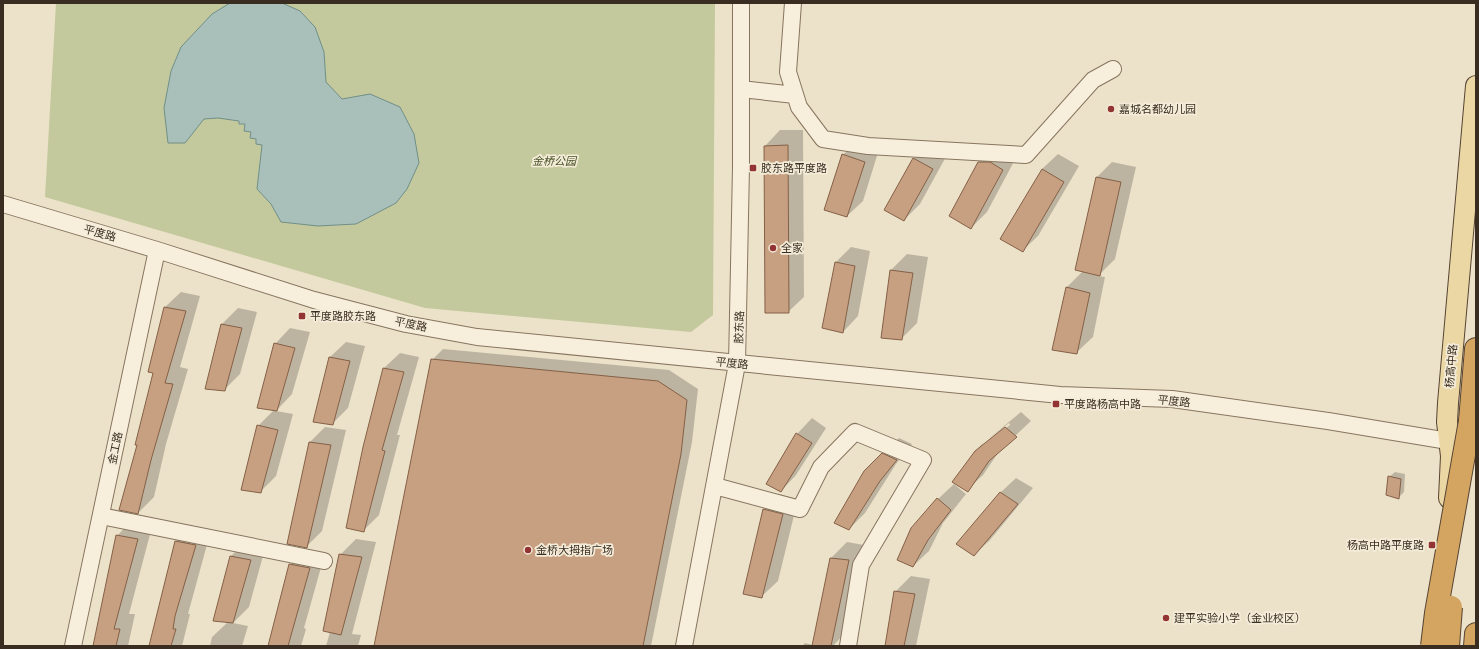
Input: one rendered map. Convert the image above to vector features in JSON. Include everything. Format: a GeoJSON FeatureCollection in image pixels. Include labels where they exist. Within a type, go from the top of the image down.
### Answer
{"type":"FeatureCollection","features":[{"type":"Feature","properties":{"kind":"highway"},"geometry":{"type":"LineString","coordinates":[[1448,646],[1476,349]]}},
{"type":"Feature","properties":{"kind":"highway"},"geometry":{"type":"LineString","coordinates":[[1432,646],[1470,421]]}},
{"type":"Feature","properties":{"kind":"highway"},"geometry":{"type":"LineString","coordinates":[[1475,646],[1476,634]]}},
{"type":"Feature","properties":{"kind":"main road","name":"杨高中路"},"geometry":{"type":"LineString","coordinates":[[1438,646],[1451,456],[1447,422],[1448,403],[1476,86]]}},
{"type":"Feature","properties":{"kind":"street","name":"胶东路"},"geometry":{"type":"LineString","coordinates":[[684,646],[737,364],[741,214],[741,3]]}},
{"type":"Feature","properties":{"kind":"street"},"geometry":{"type":"LineString","coordinates":[[793,3],[788,72],[799,107],[823,139],[868,146],[1026,155],[1092,80],[1113,69]]}},
{"type":"Feature","properties":{"kind":"street"},"geometry":{"type":"LineString","coordinates":[[741,89],[795,95]]}},
{"type":"Feature","properties":{"kind":"street","name":"平度路"},"geometry":{"type":"LineString","coordinates":[[3,204],[157,250],[314,300],[406,324],[477,337],[1060,395],[1172,399],[1328,421],[1476,446]]}},
{"type":"Feature","properties":{"kind":"street","name":"金工路"},"geometry":{"type":"LineString","coordinates":[[73,646],[157,250]]}},
{"type":"Feature","properties":{"kind":"street"},"geometry":{"type":"LineString","coordinates":[[715,486],[800,509],[821,467],[855,432],[922,460],[861,565],[848,646]]}},
{"type":"Feature","properties":{"kind":"street"},"geometry":{"type":"LineString","coordinates":[[101,516],[324,562]]}},
{"type":"Feature","properties":{"kind":"green space","name":"金桥公园"},"geometry":{"type":"Polygon","coordinates":[[[56,3],[715,3],[713,315],[691,332],[425,308],[45,197],[56,3]]]}},
{"type":"Feature","properties":{"kind":"water"},"geometry":{"type":"Polygon","coordinates":[[[230,3],[282,3],[300,11],[315,27],[324,52],[326,82],[342,99],[370,94],[400,107],[414,134],[419,163],[407,189],[396,203],[356,224],[318,226],[281,222],[271,204],[257,189],[262,145],[256,144],[256,139],[250,138],[251,132],[244,131],[245,124],[239,124],[239,121],[218,118],[204,119],[185,143],[168,143],[164,108],[171,71],[181,47],[212,14],[230,3]]]}},
{"type":"Feature","properties":{"kind":"building"},"geometry":{"type":"Polygon","coordinates":[[[788,145],[789,313],[765,313],[764,146],[788,145]]]}},
{"type":"Feature","properties":{"kind":"building"},"geometry":{"type":"Polygon","coordinates":[[[842,154],[865,162],[847,217],[824,210],[842,154]]]}},
{"type":"Feature","properties":{"kind":"building"},"geometry":{"type":"Polygon","coordinates":[[[913,158],[933,169],[904,221],[884,210],[913,158]]]}},
{"type":"Feature","properties":{"kind":"building"},"geometry":{"type":"Polygon","coordinates":[[[978,162],[990,162],[1003,170],[971,229],[949,216],[978,162]]]}},
{"type":"Feature","properties":{"kind":"building"},"geometry":{"type":"Polygon","coordinates":[[[1042,169],[1064,182],[1023,252],[1000,239],[1042,169]]]}},
{"type":"Feature","properties":{"kind":"building"},"geometry":{"type":"Polygon","coordinates":[[[1096,177],[1121,182],[1100,276],[1075,270],[1096,177]]]}},
{"type":"Feature","properties":{"kind":"building"},"geometry":{"type":"Polygon","coordinates":[[[835,262],[855,266],[843,333],[822,328],[835,262]]]}},
{"type":"Feature","properties":{"kind":"building"},"geometry":{"type":"Polygon","coordinates":[[[890,270],[913,273],[902,340],[881,338],[890,270]]]}},
{"type":"Feature","properties":{"kind":"building"},"geometry":{"type":"Polygon","coordinates":[[[1066,287],[1090,293],[1077,354],[1052,350],[1066,287]]]}},
{"type":"Feature","properties":{"kind":"building"},"geometry":{"type":"Polygon","coordinates":[[[164,307],[186,311],[165,383],[173,384],[151,460],[138,514],[119,510],[137,445],[135,445],[153,373],[148,372],[164,307]]]}},
{"type":"Feature","properties":{"kind":"building"},"geometry":{"type":"Polygon","coordinates":[[[221,324],[242,328],[225,391],[205,389],[221,324]]]}},
{"type":"Feature","properties":{"kind":"building"},"geometry":{"type":"Polygon","coordinates":[[[274,343],[295,348],[277,411],[257,408],[274,343]]]}},
{"type":"Feature","properties":{"kind":"building"},"geometry":{"type":"Polygon","coordinates":[[[329,357],[350,361],[333,425],[313,422],[329,357]]]}},
{"type":"Feature","properties":{"kind":"building","name":"金桥大拇指广场"},"geometry":{"type":"Polygon","coordinates":[[[431,359],[658,381],[687,400],[681,454],[643,646],[374,646],[431,359]]]}},
{"type":"Feature","properties":{"kind":"building"},"geometry":{"type":"Polygon","coordinates":[[[383,368],[404,372],[382,450],[385,451],[364,532],[346,528],[363,447],[383,368]]]}},
{"type":"Feature","properties":{"kind":"building"},"geometry":{"type":"Polygon","coordinates":[[[257,425],[278,430],[261,493],[241,490],[257,425]]]}},
{"type":"Feature","properties":{"kind":"building"},"geometry":{"type":"Polygon","coordinates":[[[1005,427],[1017,437],[989,461],[968,492],[952,482],[975,451],[1005,427]]]}},
{"type":"Feature","properties":{"kind":"building"},"geometry":{"type":"Polygon","coordinates":[[[796,433],[812,443],[781,492],[766,484],[796,433]]]}},
{"type":"Feature","properties":{"kind":"building"},"geometry":{"type":"Polygon","coordinates":[[[309,442],[331,445],[307,548],[287,544],[309,442]]]}},
{"type":"Feature","properties":{"kind":"building"},"geometry":{"type":"Polygon","coordinates":[[[882,453],[897,460],[880,481],[849,530],[834,523],[864,471],[882,453]]]}},
{"type":"Feature","properties":{"kind":"building"},"geometry":{"type":"Polygon","coordinates":[[[1388,476],[1401,479],[1399,499],[1386,495],[1388,476]]]}},
{"type":"Feature","properties":{"kind":"building"},"geometry":{"type":"Polygon","coordinates":[[[1000,492],[1018,504],[974,556],[956,544],[1000,492]]]}},
{"type":"Feature","properties":{"kind":"building"},"geometry":{"type":"Polygon","coordinates":[[[937,498],[951,510],[928,540],[913,567],[897,560],[911,528],[937,498]]]}},
{"type":"Feature","properties":{"kind":"building"},"geometry":{"type":"Polygon","coordinates":[[[763,509],[783,514],[762,598],[743,594],[763,509]]]}},
{"type":"Feature","properties":{"kind":"building"},"geometry":{"type":"Polygon","coordinates":[[[116,535],[138,539],[114,629],[120,629],[116,646],[93,646],[116,535]]]}},
{"type":"Feature","properties":{"kind":"building"},"geometry":{"type":"Polygon","coordinates":[[[175,541],[196,545],[175,616],[173,629],[176,629],[171,646],[149,646],[175,541]]]}},
{"type":"Feature","properties":{"kind":"building"},"geometry":{"type":"Polygon","coordinates":[[[339,554],[362,557],[341,635],[323,631],[339,554]]]}},
{"type":"Feature","properties":{"kind":"building"},"geometry":{"type":"Polygon","coordinates":[[[230,556],[251,560],[233,623],[213,621],[230,556]]]}},
{"type":"Feature","properties":{"kind":"building"},"geometry":{"type":"Polygon","coordinates":[[[830,558],[849,560],[831,646],[812,646],[830,558]]]}},
{"type":"Feature","properties":{"kind":"building"},"geometry":{"type":"Polygon","coordinates":[[[289,564],[310,568],[288,646],[268,646],[289,564]]]}},
{"type":"Feature","properties":{"kind":"building"},"geometry":{"type":"Polygon","coordinates":[[[894,591],[915,594],[904,646],[885,646],[894,591]]]}},
{"type":"Feature","properties":{"kind":"place","name":"嘉城名都幼儿园"},"geometry":{"type":"Point","coordinates":[1111,109]}},
{"type":"Feature","properties":{"kind":"place","name":"胶东路平度路"},"geometry":{"type":"Point","coordinates":[753,168]}},
{"type":"Feature","properties":{"kind":"place","name":"全家"},"geometry":{"type":"Point","coordinates":[773,248]}},
{"type":"Feature","properties":{"kind":"place","name":"平度路胶东路"},"geometry":{"type":"Point","coordinates":[302,316]}},
{"type":"Feature","properties":{"kind":"place","name":"平度路杨高中路"},"geometry":{"type":"Point","coordinates":[1056,404]}},
{"type":"Feature","properties":{"kind":"place","name":"杨高中路平度路"},"geometry":{"type":"Point","coordinates":[1432,545]}},
{"type":"Feature","properties":{"kind":"place","name":"金桥大拇指广场"},"geometry":{"type":"Point","coordinates":[528,550]}},
{"type":"Feature","properties":{"kind":"place","name":"建平实验小学（金业校区）"},"geometry":{"type":"Point","coordinates":[1166,618]}}]}
